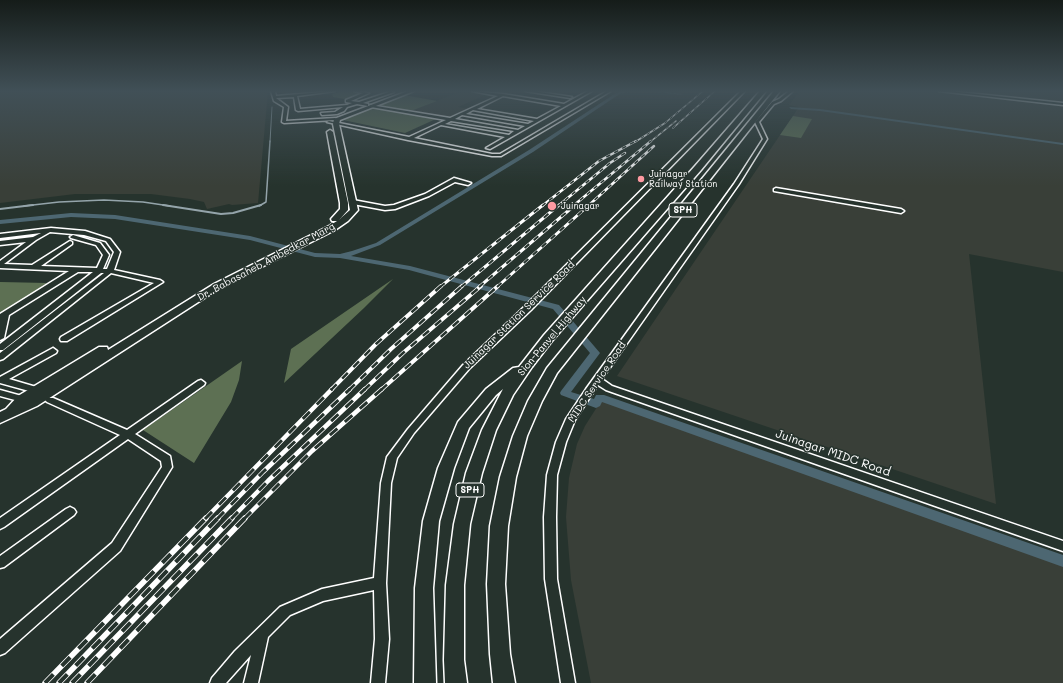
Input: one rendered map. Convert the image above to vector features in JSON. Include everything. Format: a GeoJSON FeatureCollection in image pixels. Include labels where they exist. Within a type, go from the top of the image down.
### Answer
{"type":"FeatureCollection","features":[{"type":"Feature","properties":{"kind":"highway","name":"Sion-Panvel Highway"},"geometry":{"type":"LineString","coordinates":[[456,683],[454,660],[455,585],[462,524],[474,473],[489,430],[507,394],[527,364],[736,123]]}},
{"type":"Feature","properties":{"kind":"highway","name":"Sion-Panvel Highway"},"geometry":{"type":"LineString","coordinates":[[504,683],[500,654],[496,584],[499,526],[508,477],[520,436],[535,401],[552,371],[753,123]]}},
{"type":"Feature","properties":{"kind":"highway"},"geometry":{"type":"LineString","coordinates":[[425,683],[424,588],[431,521],[446,468],[464,426],[491,392],[527,364]]}},
{"type":"Feature","properties":{"kind":"main road"},"geometry":{"type":"LineString","coordinates":[[334,123],[354,202]]}},
{"type":"Feature","properties":{"kind":"main road","name":"Dr. Babasaheb Ambedkar Marg"},"geometry":{"type":"LineString","coordinates":[[328,226],[344,210],[336,162],[334,123]]}},
{"type":"Feature","properties":{"kind":"main road"},"geometry":{"type":"LineString","coordinates":[[336,162],[344,161]]}},
{"type":"Feature","properties":{"kind":"main road","name":"Dr. Babasaheb Ambedkar Marg"},"geometry":{"type":"LineString","coordinates":[[4,416],[49,397],[217,286],[328,226],[345,219],[354,210],[354,202]]}},
{"type":"Feature","properties":{"kind":"main road","name":"Dr. Babasaheb Ambedkar Marg"},"geometry":{"type":"LineString","coordinates":[[4,416],[22,399],[36,390],[210,284],[265,259]]}},
{"type":"Feature","properties":{"kind":"street"},"geometry":{"type":"LineString","coordinates":[[342,123],[410,138],[497,154],[550,123]]}},
{"type":"Feature","properties":{"kind":"street"},"geometry":{"type":"LineString","coordinates":[[472,123],[519,131]]}},
{"type":"Feature","properties":{"kind":"street"},"geometry":{"type":"LineString","coordinates":[[515,123],[528,125]]}},
{"type":"Feature","properties":{"kind":"street"},"geometry":{"type":"LineString","coordinates":[[488,148],[532,123]]}},
{"type":"Feature","properties":{"kind":"street","name":"Juinagar Station Service Road"},"geometry":{"type":"LineString","coordinates":[[378,683],[382,639],[380,583],[386,483],[392,457],[411,431],[466,367],[528,308],[711,123]]}},
{"type":"Feature","properties":{"kind":"street","name":"MIDC Service Road"},"geometry":{"type":"LineString","coordinates":[[568,683],[551,580],[550,517],[552,475],[561,442],[571,419],[580,404],[736,184],[765,139],[755,123]]}},
{"type":"Feature","properties":{"kind":"street"},"geometry":{"type":"LineString","coordinates":[[410,138],[440,124],[509,136]]}},
{"type":"Feature","properties":{"kind":"street"},"geometry":{"type":"LineString","coordinates":[[354,202],[385,208],[395,208],[427,195],[454,180],[468,183]]}},
{"type":"Feature","properties":{"kind":"street"},"geometry":{"type":"LineString","coordinates":[[776,190],[901,211]]}},
{"type":"Feature","properties":{"kind":"street"},"geometry":{"type":"LineString","coordinates":[[0,265],[34,239],[50,230]]}},
{"type":"Feature","properties":{"kind":"street"},"geometry":{"type":"LineString","coordinates":[[0,236],[50,230],[85,233],[108,240],[117,252],[110,271],[0,357]]}},
{"type":"Feature","properties":{"kind":"street"},"geometry":{"type":"LineString","coordinates":[[0,239],[43,234],[79,237],[98,244],[106,255],[99,271],[0,348]]}},
{"type":"Feature","properties":{"kind":"street"},"geometry":{"type":"LineString","coordinates":[[0,243],[34,239]]}},
{"type":"Feature","properties":{"kind":"street"},"geometry":{"type":"LineString","coordinates":[[33,268],[70,243]]}},
{"type":"Feature","properties":{"kind":"street"},"geometry":{"type":"LineString","coordinates":[[0,265],[110,271],[160,282],[64,339]]}},
{"type":"Feature","properties":{"kind":"street"},"geometry":{"type":"LineString","coordinates":[[0,338],[2,316],[77,269]]}},
{"type":"Feature","properties":{"kind":"street"},"geometry":{"type":"LineString","coordinates":[[1,380],[53,351]]}},
{"type":"Feature","properties":{"kind":"street"},"geometry":{"type":"LineString","coordinates":[[0,648],[116,547],[168,467],[166,459],[127,434],[36,390],[1,380]]}},
{"type":"Feature","properties":{"kind":"street","name":"Juinagar MIDC Road"},"geometry":{"type":"LineString","coordinates":[[597,380],[609,388],[1063,546]]}},
{"type":"Feature","properties":{"kind":"street"},"geometry":{"type":"LineString","coordinates":[[0,524],[201,383]]}},
{"type":"Feature","properties":{"kind":"street"},"geometry":{"type":"LineString","coordinates":[[0,393],[33,403]]}},
{"type":"Feature","properties":{"kind":"street"},"geometry":{"type":"LineString","coordinates":[[0,563],[70,512]]}},
{"type":"Feature","properties":{"kind":"street"},"geometry":{"type":"LineString","coordinates":[[217,683],[240,656],[285,611],[322,594],[380,583]]}},
{"type":"Feature","properties":{"kind":"street"},"geometry":{"type":"LineString","coordinates":[[251,683],[262,634]]}},
{"type":"Feature","properties":{"kind":"shaded area"},"geometry":{"type":"Polygon","coordinates":[[[0,123],[265,123],[258,203],[229,204],[207,209],[204,202],[151,194],[75,194],[0,203],[0,123]]]}},
{"type":"Feature","properties":{"kind":"shaded area"},"geometry":{"type":"Polygon","coordinates":[[[788,123],[1063,123],[1063,272],[969,254],[996,504],[617,376],[788,123]]]}},
{"type":"Feature","properties":{"kind":"shaded area"},"geometry":{"type":"Polygon","coordinates":[[[604,396],[1063,561],[1063,683],[591,683],[571,580],[566,517],[569,478],[577,444],[585,426],[604,396]]]}},
{"type":"Feature","properties":{"kind":"green space"},"geometry":{"type":"Polygon","coordinates":[[[357,123],[427,123],[405,133],[357,123]]]}},
{"type":"Feature","properties":{"kind":"green space"},"geometry":{"type":"Polygon","coordinates":[[[788,123],[810,123],[801,138],[780,135],[788,123]]]}},
{"type":"Feature","properties":{"kind":"green space"},"geometry":{"type":"Polygon","coordinates":[[[393,279],[364,308],[284,383],[291,349],[393,279]]]}},
{"type":"Feature","properties":{"kind":"green space"},"geometry":{"type":"Polygon","coordinates":[[[0,282],[47,283],[0,315],[0,282]]]}},
{"type":"Feature","properties":{"kind":"green space"},"geometry":{"type":"Polygon","coordinates":[[[242,361],[239,380],[231,402],[194,463],[143,430],[242,361]]]}},
{"type":"Feature","properties":{"kind":"waterway"},"geometry":{"type":"LineString","coordinates":[[270,142],[271,123]]}},
{"type":"Feature","properties":{"kind":"waterway"},"geometry":{"type":"LineString","coordinates":[[340,256],[354,253],[378,244],[531,151],[573,123]]}},
{"type":"Feature","properties":{"kind":"waterway"},"geometry":{"type":"LineString","coordinates":[[912,123],[1063,144]]}},
{"type":"Feature","properties":{"kind":"waterway"},"geometry":{"type":"LineString","coordinates":[[260,205],[266,202],[270,141]]}},
{"type":"Feature","properties":{"kind":"waterway"},"geometry":{"type":"LineString","coordinates":[[24,206],[59,202],[104,200],[143,202],[170,206]]}},
{"type":"Feature","properties":{"kind":"waterway"},"geometry":{"type":"LineString","coordinates":[[0,209],[33,205]]}},
{"type":"Feature","properties":{"kind":"waterway"},"geometry":{"type":"LineString","coordinates":[[163,205],[221,214],[233,213],[260,205]]}},
{"type":"Feature","properties":{"kind":"waterway"},"geometry":{"type":"LineString","coordinates":[[0,222],[71,215],[115,217],[250,238],[315,255],[340,256]]}},
{"type":"Feature","properties":{"kind":"waterway"},"geometry":{"type":"LineString","coordinates":[[340,256],[410,268],[556,307],[595,353],[565,393],[596,404],[600,397],[1063,561]]}},
{"type":"Feature","properties":{"kind":"railway"},"geometry":{"type":"LineString","coordinates":[[635,142],[665,123]]}},
{"type":"Feature","properties":{"kind":"railway"},"geometry":{"type":"LineString","coordinates":[[650,142],[674,123]]}},
{"type":"Feature","properties":{"kind":"railway"},"geometry":{"type":"LineString","coordinates":[[673,128],[679,123]]}},
{"type":"Feature","properties":{"kind":"railway"},"geometry":{"type":"LineString","coordinates":[[542,206],[599,161],[636,141]]}},
{"type":"Feature","properties":{"kind":"railway"},"geometry":{"type":"LineString","coordinates":[[573,206],[651,141]]}},
{"type":"Feature","properties":{"kind":"railway"},"geometry":{"type":"LineString","coordinates":[[588,206],[654,146]]}},
{"type":"Feature","properties":{"kind":"railway"},"geometry":{"type":"LineString","coordinates":[[558,206],[610,163],[625,153]]}},
{"type":"Feature","properties":{"kind":"railway"},"geometry":{"type":"LineString","coordinates":[[440,287],[543,205]]}},
{"type":"Feature","properties":{"kind":"railway"},"geometry":{"type":"LineString","coordinates":[[461,287],[559,205]]}},
{"type":"Feature","properties":{"kind":"railway"},"geometry":{"type":"LineString","coordinates":[[479,287],[575,205]]}},
{"type":"Feature","properties":{"kind":"railway"},"geometry":{"type":"LineString","coordinates":[[497,287],[589,205]]}},
{"type":"Feature","properties":{"kind":"railway"},"geometry":{"type":"LineString","coordinates":[[331,390],[376,344],[441,286]]}},
{"type":"Feature","properties":{"kind":"railway"},"geometry":{"type":"LineString","coordinates":[[349,390],[391,349],[462,286]]}},
{"type":"Feature","properties":{"kind":"railway"},"geometry":{"type":"LineString","coordinates":[[364,390],[403,353],[481,286]]}},
{"type":"Feature","properties":{"kind":"railway"},"geometry":{"type":"LineString","coordinates":[[381,390],[498,286]]}},
{"type":"Feature","properties":{"kind":"railway"},"geometry":{"type":"LineString","coordinates":[[205,519],[332,389]]}},
{"type":"Feature","properties":{"kind":"railway"},"geometry":{"type":"LineString","coordinates":[[217,519],[263,472],[350,389]]}},
{"type":"Feature","properties":{"kind":"railway"},"geometry":{"type":"LineString","coordinates":[[231,519],[268,481],[365,389]]}},
{"type":"Feature","properties":{"kind":"railway"},"geometry":{"type":"LineString","coordinates":[[245,518],[312,451],[382,389]]}},
{"type":"Feature","properties":{"kind":"railway"},"geometry":{"type":"LineString","coordinates":[[45,683],[206,518]]}},
{"type":"Feature","properties":{"kind":"railway"},"geometry":{"type":"LineString","coordinates":[[59,683],[218,518]]}},
{"type":"Feature","properties":{"kind":"railway"},"geometry":{"type":"LineString","coordinates":[[72,683],[232,518]]}},
{"type":"Feature","properties":{"kind":"railway"},"geometry":{"type":"LineString","coordinates":[[87,683],[245,518]]}},
{"type":"Feature","properties":{"kind":"place","name":"Juinagar Railway Station"},"geometry":{"type":"Point","coordinates":[641,179]}},
{"type":"Feature","properties":{"kind":"place","name":"Juinagar"},"geometry":{"type":"Point","coordinates":[552,206]}}]}
